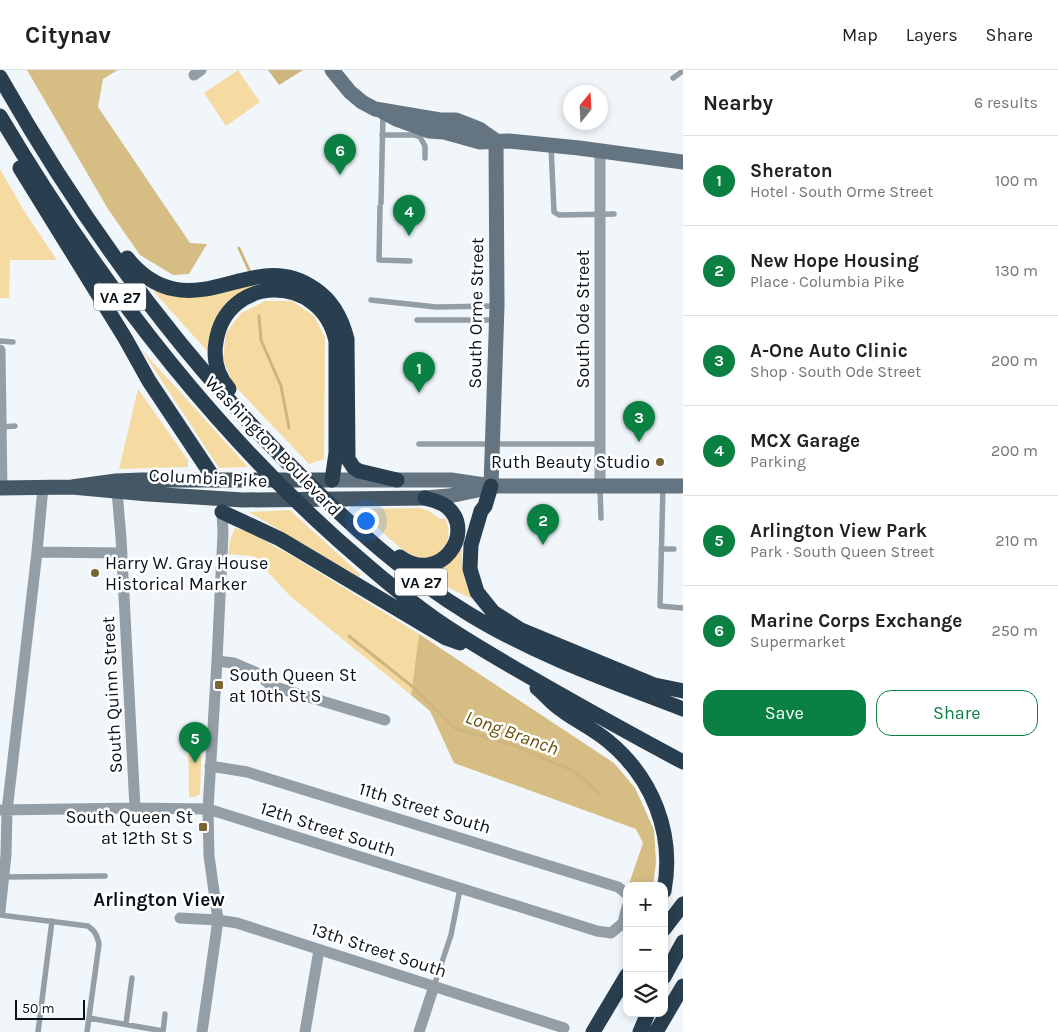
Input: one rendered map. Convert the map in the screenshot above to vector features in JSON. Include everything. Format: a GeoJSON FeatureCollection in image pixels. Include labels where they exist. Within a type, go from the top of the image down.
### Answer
{"type":"FeatureCollection","features":[{"type":"Feature","properties":{"kind":"highway","name":"Washington Boulevard"},"geometry":{"type":"LineString","coordinates":[[0,77],[70,191],[124,269],[171,331],[236,409],[288,464],[384,553],[424,584],[474,617],[513,638]]}},
{"type":"Feature","properties":{"kind":"highway","name":"Washington Boulevard"},"geometry":{"type":"LineString","coordinates":[[0,116],[70,225],[128,307],[190,386],[260,465],[308,513],[357,556],[437,620],[520,672],[682,762]]}},
{"type":"Feature","properties":{"kind":"highway"},"geometry":{"type":"LineString","coordinates":[[0,132],[43,206],[126,338],[149,381],[215,480]]}},
{"type":"Feature","properties":{"kind":"highway"},"geometry":{"type":"LineString","coordinates":[[70,191],[135,268],[146,277],[160,284],[174,289],[196,290],[253,277],[276,275],[300,280],[320,292],[336,310],[343,324],[347,339],[348,459],[354,468],[359,471],[397,480]]}},
{"type":"Feature","properties":{"kind":"highway"},"geometry":{"type":"LineString","coordinates":[[288,464],[263,427],[223,381],[215,360],[216,337],[227,314],[247,297],[264,291],[281,290],[304,296],[318,306],[332,326],[336,341],[336,459],[332,480]]}},
{"type":"Feature","properties":{"kind":"highway"},"geometry":{"type":"LineString","coordinates":[[491,486],[485,506],[481,511],[470,553],[472,578],[477,592],[487,605],[499,617],[521,630],[654,685]]}},
{"type":"Feature","properties":{"kind":"highway"},"geometry":{"type":"LineString","coordinates":[[338,512],[408,562],[417,566],[427,566],[447,556],[455,544],[458,530],[456,520],[448,508],[435,500],[425,498]]}},
{"type":"Feature","properties":{"kind":"highway"},"geometry":{"type":"LineString","coordinates":[[221,505],[255,526],[294,546],[446,638],[485,651]]}},
{"type":"Feature","properties":{"kind":"highway"},"geometry":{"type":"LineString","coordinates":[[513,638],[557,660],[683,709]]}},
{"type":"Feature","properties":{"kind":"highway","name":"VA 27"},"geometry":{"type":"LineString","coordinates":[[513,638],[614,676],[683,691]]}},
{"type":"Feature","properties":{"kind":"highway"},"geometry":{"type":"LineString","coordinates":[[520,672],[555,705],[612,744],[640,775],[657,807],[664,832],[667,856],[665,882]]}},
{"type":"Feature","properties":{"kind":"highway"},"geometry":{"type":"LineString","coordinates":[[666,927],[683,904]]}},
{"type":"Feature","properties":{"kind":"highway"},"geometry":{"type":"LineString","coordinates":[[667,972],[683,942]]}},
{"type":"Feature","properties":{"kind":"highway"},"geometry":{"type":"LineString","coordinates":[[596,1028],[623,982]]}},
{"type":"Feature","properties":{"kind":"highway"},"geometry":{"type":"LineString","coordinates":[[656,1032],[683,986]]}},
{"type":"Feature","properties":{"kind":"highway"},"geometry":{"type":"LineString","coordinates":[[596,1028],[623,995]]}},
{"type":"Feature","properties":{"kind":"highway"},"geometry":{"type":"LineString","coordinates":[[640,1032],[646,1017]]}},
{"type":"Feature","properties":{"kind":"main road"},"geometry":{"type":"LineString","coordinates":[[215,480],[221,505]]}},
{"type":"Feature","properties":{"kind":"main road","name":"Columbia Pike"},"geometry":{"type":"LineString","coordinates":[[1,488],[72,486],[116,481],[332,480]]}},
{"type":"Feature","properties":{"kind":"main road","name":"Columbia Pike"},"geometry":{"type":"LineString","coordinates":[[72,486],[148,494],[187,502],[221,505],[243,500],[425,498]]}},
{"type":"Feature","properties":{"kind":"street"},"geometry":{"type":"LineString","coordinates":[[332,70],[350,92],[362,102],[383,112],[440,120],[456,120],[479,130],[496,141],[551,145],[683,162]]}},
{"type":"Feature","properties":{"kind":"street","name":"South Orme Street"},"geometry":{"type":"LineString","coordinates":[[491,486],[496,313],[496,141]]}},
{"type":"Feature","properties":{"kind":"street","name":"South Ode Street"},"geometry":{"type":"LineString","coordinates":[[600,151],[600,487]]}},
{"type":"Feature","properties":{"kind":"street"},"geometry":{"type":"LineString","coordinates":[[0,350],[1,488]]}},
{"type":"Feature","properties":{"kind":"street","name":"Columbia Pike"},"geometry":{"type":"LineString","coordinates":[[332,480],[451,480],[491,486],[683,486]]}},
{"type":"Feature","properties":{"kind":"street","name":"Columbia Pike"},"geometry":{"type":"LineString","coordinates":[[425,498],[449,496],[491,486]]}},
{"type":"Feature","properties":{"kind":"street"},"geometry":{"type":"LineString","coordinates":[[0,913],[4,877],[3,810],[37,552],[43,487]]}},
{"type":"Feature","properties":{"kind":"street","name":"South Quinn Street"},"geometry":{"type":"LineString","coordinates":[[116,491],[122,553],[135,808]]}},
{"type":"Feature","properties":{"kind":"street"},"geometry":{"type":"LineString","coordinates":[[202,1032],[218,920],[209,856],[208,809],[223,533],[221,505]]}},
{"type":"Feature","properties":{"kind":"street"},"geometry":{"type":"LineString","coordinates":[[37,552],[122,553]]}},
{"type":"Feature","properties":{"kind":"street"},"geometry":{"type":"LineString","coordinates":[[217,661],[234,663],[255,672],[272,686],[385,720]]}},
{"type":"Feature","properties":{"kind":"street","name":"11th Street South"},"geometry":{"type":"LineString","coordinates":[[210,766],[247,772],[308,790],[618,887],[623,891]]}},
{"type":"Feature","properties":{"kind":"street","name":"12th Street South"},"geometry":{"type":"LineString","coordinates":[[3,810],[208,809],[598,931],[611,932],[623,923]]}},
{"type":"Feature","properties":{"kind":"street","name":"13th Street South"},"geometry":{"type":"LineString","coordinates":[[180,918],[237,923],[564,1028]]}},
{"type":"Feature","properties":{"kind":"street"},"geometry":{"type":"LineString","coordinates":[[304,1032],[319,950]]}},
{"type":"Feature","properties":{"kind":"street"},"geometry":{"type":"LineString","coordinates":[[419,1032],[434,986]]}},
{"type":"Feature","properties":{"kind":"lane"},"geometry":{"type":"LineString","coordinates":[[673,78],[683,71]]}},
{"type":"Feature","properties":{"kind":"lane"},"geometry":{"type":"LineString","coordinates":[[383,112],[379,260],[410,261]]}},
{"type":"Feature","properties":{"kind":"lane"},"geometry":{"type":"LineString","coordinates":[[382,135],[414,134],[420,137],[425,146],[425,158]]}},
{"type":"Feature","properties":{"kind":"lane"},"geometry":{"type":"LineString","coordinates":[[551,145],[554,212],[559,215],[614,214]]}},
{"type":"Feature","properties":{"kind":"lane"},"geometry":{"type":"LineString","coordinates":[[371,300],[496,313]]}},
{"type":"Feature","properties":{"kind":"lane"},"geometry":{"type":"LineString","coordinates":[[417,320],[496,313]]}},
{"type":"Feature","properties":{"kind":"lane"},"geometry":{"type":"LineString","coordinates":[[0,341],[13,342]]}},
{"type":"Feature","properties":{"kind":"lane"},"geometry":{"type":"LineString","coordinates":[[1,427],[15,426]]}},
{"type":"Feature","properties":{"kind":"lane"},"geometry":{"type":"LineString","coordinates":[[419,444],[600,444]]}},
{"type":"Feature","properties":{"kind":"lane"},"geometry":{"type":"LineString","coordinates":[[664,486],[660,606],[683,608]]}},
{"type":"Feature","properties":{"kind":"lane"},"geometry":{"type":"LineString","coordinates":[[600,487],[601,518]]}},
{"type":"Feature","properties":{"kind":"lane"},"geometry":{"type":"LineString","coordinates":[[661,550],[674,549]]}},
{"type":"Feature","properties":{"kind":"lane"},"geometry":{"type":"LineString","coordinates":[[4,877],[105,876]]}},
{"type":"Feature","properties":{"kind":"lane"},"geometry":{"type":"LineString","coordinates":[[434,986],[451,936],[460,889]]}},
{"type":"Feature","properties":{"kind":"lane"},"geometry":{"type":"LineString","coordinates":[[0,913],[88,926],[97,934],[98,944],[88,1032]]}},
{"type":"Feature","properties":{"kind":"lane"},"geometry":{"type":"LineString","coordinates":[[38,1032],[52,922]]}},
{"type":"Feature","properties":{"kind":"lane"},"geometry":{"type":"LineString","coordinates":[[126,1024],[132,978]]}},
{"type":"Feature","properties":{"kind":"lane"},"geometry":{"type":"LineString","coordinates":[[89,1018],[163,1031],[165,1014]]}},
{"type":"Feature","properties":{"kind":"shaded area"},"geometry":{"type":"Polygon","coordinates":[[[27,70],[118,70],[103,79],[98,107],[190,243],[207,244],[189,274],[173,275],[140,255],[108,209],[27,70]]]}},
{"type":"Feature","properties":{"kind":"shaded area"},"geometry":{"type":"Polygon","coordinates":[[[238,70],[260,102],[226,126],[204,93],[238,70]]]}},
{"type":"Feature","properties":{"kind":"shaded area"},"geometry":{"type":"Polygon","coordinates":[[[268,70],[303,70],[279,85],[268,70]]]}},
{"type":"Feature","properties":{"kind":"shaded area"},"geometry":{"type":"Polygon","coordinates":[[[0,169],[26,214],[57,260],[10,260],[9,298],[0,298],[0,169]]]}},
{"type":"Feature","properties":{"kind":"shaded area"},"geometry":{"type":"Polygon","coordinates":[[[288,281],[216,321],[210,335],[209,353],[154,292],[157,289],[231,287],[288,281]]]}},
{"type":"Feature","properties":{"kind":"shaded area"},"geometry":{"type":"Polygon","coordinates":[[[265,301],[292,301],[314,316],[325,337],[324,459],[309,464],[232,383],[223,359],[226,333],[241,313],[265,301]]]}},
{"type":"Feature","properties":{"kind":"shaded area"},"geometry":{"type":"Polygon","coordinates":[[[141,349],[248,467],[219,468],[141,349]]]}},
{"type":"Feature","properties":{"kind":"shaded area"},"geometry":{"type":"Polygon","coordinates":[[[138,389],[188,460],[188,467],[119,469],[138,389]]]}},
{"type":"Feature","properties":{"kind":"shaded area"},"geometry":{"type":"Polygon","coordinates":[[[420,508],[429,511],[440,519],[445,518],[448,525],[449,533],[446,544],[442,550],[428,559],[415,557],[398,546],[360,511],[360,509],[420,508]]]}},
{"type":"Feature","properties":{"kind":"shaded area"},"geometry":{"type":"Polygon","coordinates":[[[290,510],[361,575],[359,577],[249,512],[290,510]]]}},
{"type":"Feature","properties":{"kind":"shaded area"},"geometry":{"type":"Polygon","coordinates":[[[235,528],[249,532],[297,559],[419,634],[411,695],[291,597],[253,556],[228,554],[230,540],[235,528]]]}},
{"type":"Feature","properties":{"kind":"shaded area"},"geometry":{"type":"Polygon","coordinates":[[[462,546],[464,573],[472,599],[443,585],[424,570],[462,546]]]}},
{"type":"Feature","properties":{"kind":"shaded area"},"geometry":{"type":"Polygon","coordinates":[[[419,634],[614,763],[635,788],[654,830],[656,862],[654,882],[630,882],[643,843],[636,829],[454,763],[430,711],[411,695],[419,634]]]}},
{"type":"Feature","properties":{"kind":"shaded area"},"geometry":{"type":"Polygon","coordinates":[[[202,735],[200,794],[195,797],[189,797],[188,736],[202,735]]]}},
{"type":"Feature","properties":{"kind":"waterway","name":"Long Branch"},"geometry":{"type":"LineString","coordinates":[[239,248],[249,270]]}},
{"type":"Feature","properties":{"kind":"waterway","name":"Long Branch"},"geometry":{"type":"LineString","coordinates":[[259,316],[261,340],[281,386],[289,428]]}},
{"type":"Feature","properties":{"kind":"waterway","name":"Long Branch"},"geometry":{"type":"LineString","coordinates":[[349,636],[413,687],[456,729],[516,746],[574,771],[599,793]]}},
{"type":"Feature","properties":{"kind":"place","name":"Marine Corps Exchange"},"geometry":{"type":"Point","coordinates":[340,175]}},
{"type":"Feature","properties":{"kind":"place","name":"MCX Garage"},"geometry":{"type":"Point","coordinates":[409,236]}},
{"type":"Feature","properties":{"kind":"place","name":"Sheraton"},"geometry":{"type":"Point","coordinates":[419,393]}},
{"type":"Feature","properties":{"kind":"place","name":"A-One Auto Clinic"},"geometry":{"type":"Point","coordinates":[639,442]}},
{"type":"Feature","properties":{"kind":"place","name":"Ruth Beauty Studio"},"geometry":{"type":"Point","coordinates":[660,462]}},
{"type":"Feature","properties":{"kind":"place","name":"New Hope Housing"},"geometry":{"type":"Point","coordinates":[543,545]}},
{"type":"Feature","properties":{"kind":"place","name":"Harry W. Gray House Historical Marker"},"geometry":{"type":"Point","coordinates":[95,573]}},
{"type":"Feature","properties":{"kind":"place","name":"South Queen St at 10th St S"},"geometry":{"type":"Point","coordinates":[219,685]}},
{"type":"Feature","properties":{"kind":"place","name":"Arlington View Park"},"geometry":{"type":"Point","coordinates":[195,763]}},
{"type":"Feature","properties":{"kind":"place","name":"South Queen St at 12th St S"},"geometry":{"type":"Point","coordinates":[203,827]}},
{"type":"Feature","properties":{"kind":"district","name":"Arlington View"},"geometry":{"type":"Point","coordinates":[159,900]}}]}
